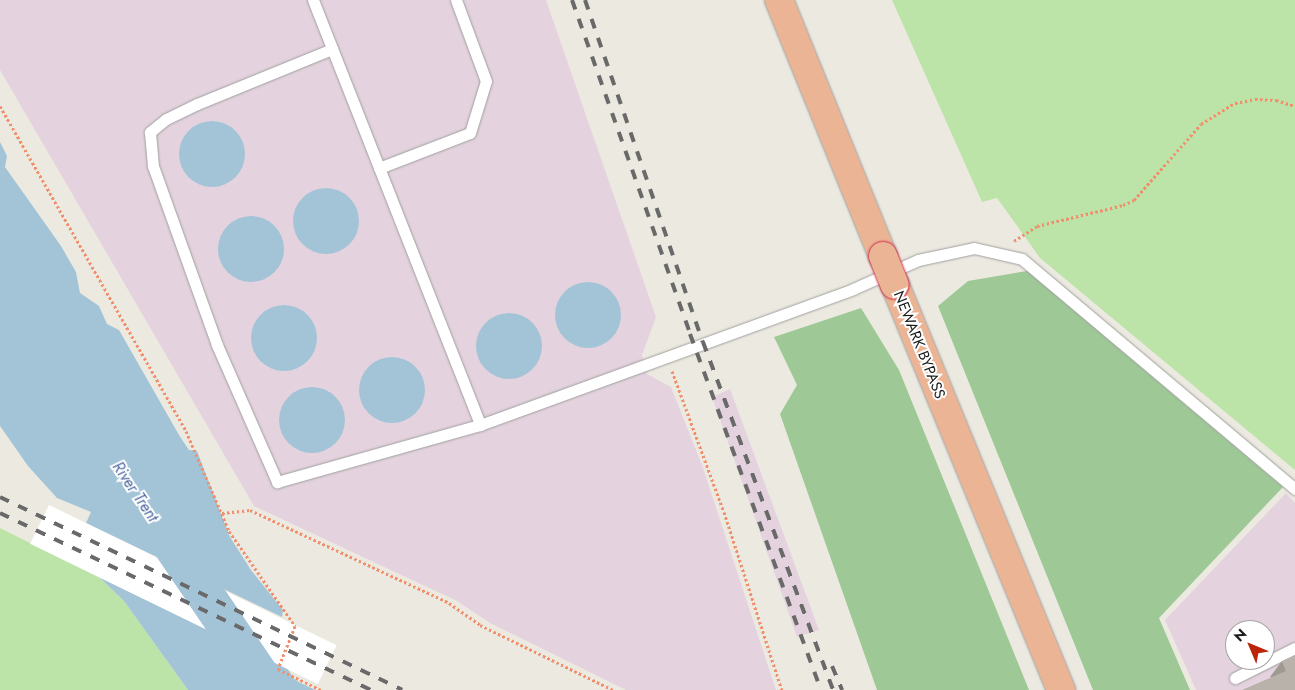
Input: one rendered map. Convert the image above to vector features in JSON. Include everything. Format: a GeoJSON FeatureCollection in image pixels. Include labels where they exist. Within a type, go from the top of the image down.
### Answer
{"type":"FeatureCollection","features":[{"type":"Feature","properties":{"kind":"highway","name":"NEWARK BYPASS"},"geometry":{"type":"LineString","coordinates":[[778,0],[1061,690]]}},
{"type":"Feature","properties":{"kind":"lane"},"geometry":{"type":"LineString","coordinates":[[313,0],[480,424]]}},
{"type":"Feature","properties":{"kind":"lane"},"geometry":{"type":"LineString","coordinates":[[379,168],[470,133],[486,81],[456,0]]}},
{"type":"Feature","properties":{"kind":"lane"},"geometry":{"type":"LineString","coordinates":[[332,49],[196,104],[166,119],[150,132],[154,166],[217,345],[277,482],[480,424],[853,289],[918,260],[974,248],[1022,259],[1295,490]]}},
{"type":"Feature","properties":{"kind":"lane"},"geometry":{"type":"LineString","coordinates":[[1235,678],[1295,648]]}},
{"type":"Feature","properties":{"kind":"path"},"geometry":{"type":"LineString","coordinates":[[998,253],[1037,226],[1122,205],[1134,200],[1201,124],[1235,103],[1256,99],[1276,100],[1295,106]]}},
{"type":"Feature","properties":{"kind":"path"},"geometry":{"type":"LineString","coordinates":[[0,106],[186,431],[230,531],[295,626],[278,669],[321,690]]}},
{"type":"Feature","properties":{"kind":"path"},"geometry":{"type":"LineString","coordinates":[[677,384],[724,512],[782,690]]}},
{"type":"Feature","properties":{"kind":"path"},"geometry":{"type":"LineString","coordinates":[[222,513],[250,510],[449,603],[480,625],[613,690]]}},
{"type":"Feature","properties":{"kind":"shaded area"},"geometry":{"type":"Polygon","coordinates":[[[0,0],[546,0],[656,317],[642,355],[647,374],[671,387],[702,465],[776,690],[626,690],[490,623],[457,601],[254,506],[0,70],[0,0]]]}},
{"type":"Feature","properties":{"kind":"shaded area"},"geometry":{"type":"Polygon","coordinates":[[[730,389],[819,630],[797,637],[712,397],[730,389]]]}},
{"type":"Feature","properties":{"kind":"shaded area"},"geometry":{"type":"Polygon","coordinates":[[[1286,493],[1295,503],[1295,690],[1196,690],[1165,620],[1286,493]]]}},
{"type":"Feature","properties":{"kind":"green space"},"geometry":{"type":"Polygon","coordinates":[[[892,0],[1295,0],[1295,470],[1040,258],[997,198],[982,202],[892,0]]]}},
{"type":"Feature","properties":{"kind":"green space"},"geometry":{"type":"Polygon","coordinates":[[[1027,271],[1283,487],[1159,618],[1190,690],[1093,690],[938,306],[968,281],[1027,271]]]}},
{"type":"Feature","properties":{"kind":"green space"},"geometry":{"type":"Polygon","coordinates":[[[861,308],[899,370],[1029,690],[877,690],[780,414],[797,385],[774,337],[861,308]]]}},
{"type":"Feature","properties":{"kind":"green space"},"geometry":{"type":"Polygon","coordinates":[[[0,528],[99,577],[124,601],[188,690],[0,690],[0,528]]]}},
{"type":"Feature","properties":{"kind":"water"},"geometry":{"type":"Polygon","coordinates":[[[205,121],[219,121],[231,126],[240,135],[245,147],[243,167],[236,178],[219,187],[205,187],[193,182],[184,173],[179,161],[179,147],[184,135],[193,126],[205,121]]]}},
{"type":"Feature","properties":{"kind":"water"},"geometry":{"type":"Polygon","coordinates":[[[0,142],[7,156],[5,167],[61,246],[76,272],[80,293],[99,306],[107,324],[119,330],[179,435],[189,450],[197,451],[230,537],[251,570],[283,610],[282,617],[86,523],[91,512],[57,498],[28,466],[0,426],[0,142]]]}},
{"type":"Feature","properties":{"kind":"water"},"geometry":{"type":"Polygon","coordinates":[[[319,188],[333,188],[345,193],[354,202],[359,214],[357,234],[350,245],[333,254],[319,254],[307,249],[298,240],[293,228],[293,214],[298,202],[307,193],[319,188]]]}},
{"type":"Feature","properties":{"kind":"water"},"geometry":{"type":"Polygon","coordinates":[[[244,216],[258,216],[270,221],[279,230],[284,242],[282,262],[275,273],[258,282],[244,282],[232,277],[223,268],[218,256],[218,242],[223,230],[232,221],[244,216]]]}},
{"type":"Feature","properties":{"kind":"water"},"geometry":{"type":"Polygon","coordinates":[[[581,282],[595,282],[607,287],[616,296],[621,308],[619,328],[612,339],[595,348],[581,348],[569,343],[560,334],[555,322],[555,308],[560,296],[569,287],[581,282]]]}},
{"type":"Feature","properties":{"kind":"water"},"geometry":{"type":"Polygon","coordinates":[[[277,305],[291,305],[303,310],[312,319],[317,331],[315,351],[308,362],[291,371],[277,371],[265,366],[256,357],[251,345],[251,331],[256,319],[265,310],[277,305]]]}},
{"type":"Feature","properties":{"kind":"water"},"geometry":{"type":"Polygon","coordinates":[[[502,313],[516,313],[528,318],[537,327],[542,339],[540,359],[533,370],[516,379],[502,379],[490,374],[481,365],[476,353],[476,339],[481,327],[490,318],[502,313]]]}},
{"type":"Feature","properties":{"kind":"water"},"geometry":{"type":"Polygon","coordinates":[[[385,357],[399,357],[411,362],[420,371],[425,383],[423,403],[416,414],[399,423],[385,423],[373,418],[364,409],[359,397],[359,383],[364,371],[373,362],[385,357]]]}},
{"type":"Feature","properties":{"kind":"water"},"geometry":{"type":"Polygon","coordinates":[[[305,387],[319,387],[331,392],[340,401],[345,413],[343,433],[336,444],[319,453],[305,453],[293,448],[284,439],[279,427],[279,413],[284,401],[293,392],[305,387]]]}},
{"type":"Feature","properties":{"kind":"water"},"geometry":{"type":"Polygon","coordinates":[[[99,577],[287,668],[295,680],[315,690],[188,690],[124,601],[99,577]]]}},
{"type":"Feature","properties":{"kind":"pier"},"geometry":{"type":"Polygon","coordinates":[[[49,505],[337,645],[318,684],[30,544],[49,505]]]}},
{"type":"Feature","properties":{"kind":"building"},"geometry":{"type":"Polygon","coordinates":[[[1295,655],[1295,690],[1242,690],[1286,671],[1282,661],[1295,655]]]}},
{"type":"Feature","properties":{"kind":"waterway","name":"River Trent"},"geometry":{"type":"LineString","coordinates":[[162,531],[270,690]]}},
{"type":"Feature","properties":{"kind":"railway"},"geometry":{"type":"LineString","coordinates":[[572,0],[690,334],[821,690]]}},
{"type":"Feature","properties":{"kind":"railway"},"geometry":{"type":"LineString","coordinates":[[585,0],[703,342],[833,690]]}},
{"type":"Feature","properties":{"kind":"railway"},"geometry":{"type":"LineString","coordinates":[[0,497],[402,690]]}},
{"type":"Feature","properties":{"kind":"railway"},"geometry":{"type":"LineString","coordinates":[[0,513],[371,690]]}},
{"type":"Feature","properties":{"kind":"railway"},"geometry":{"type":"LineString","coordinates":[[832,666],[842,690]]}}]}
